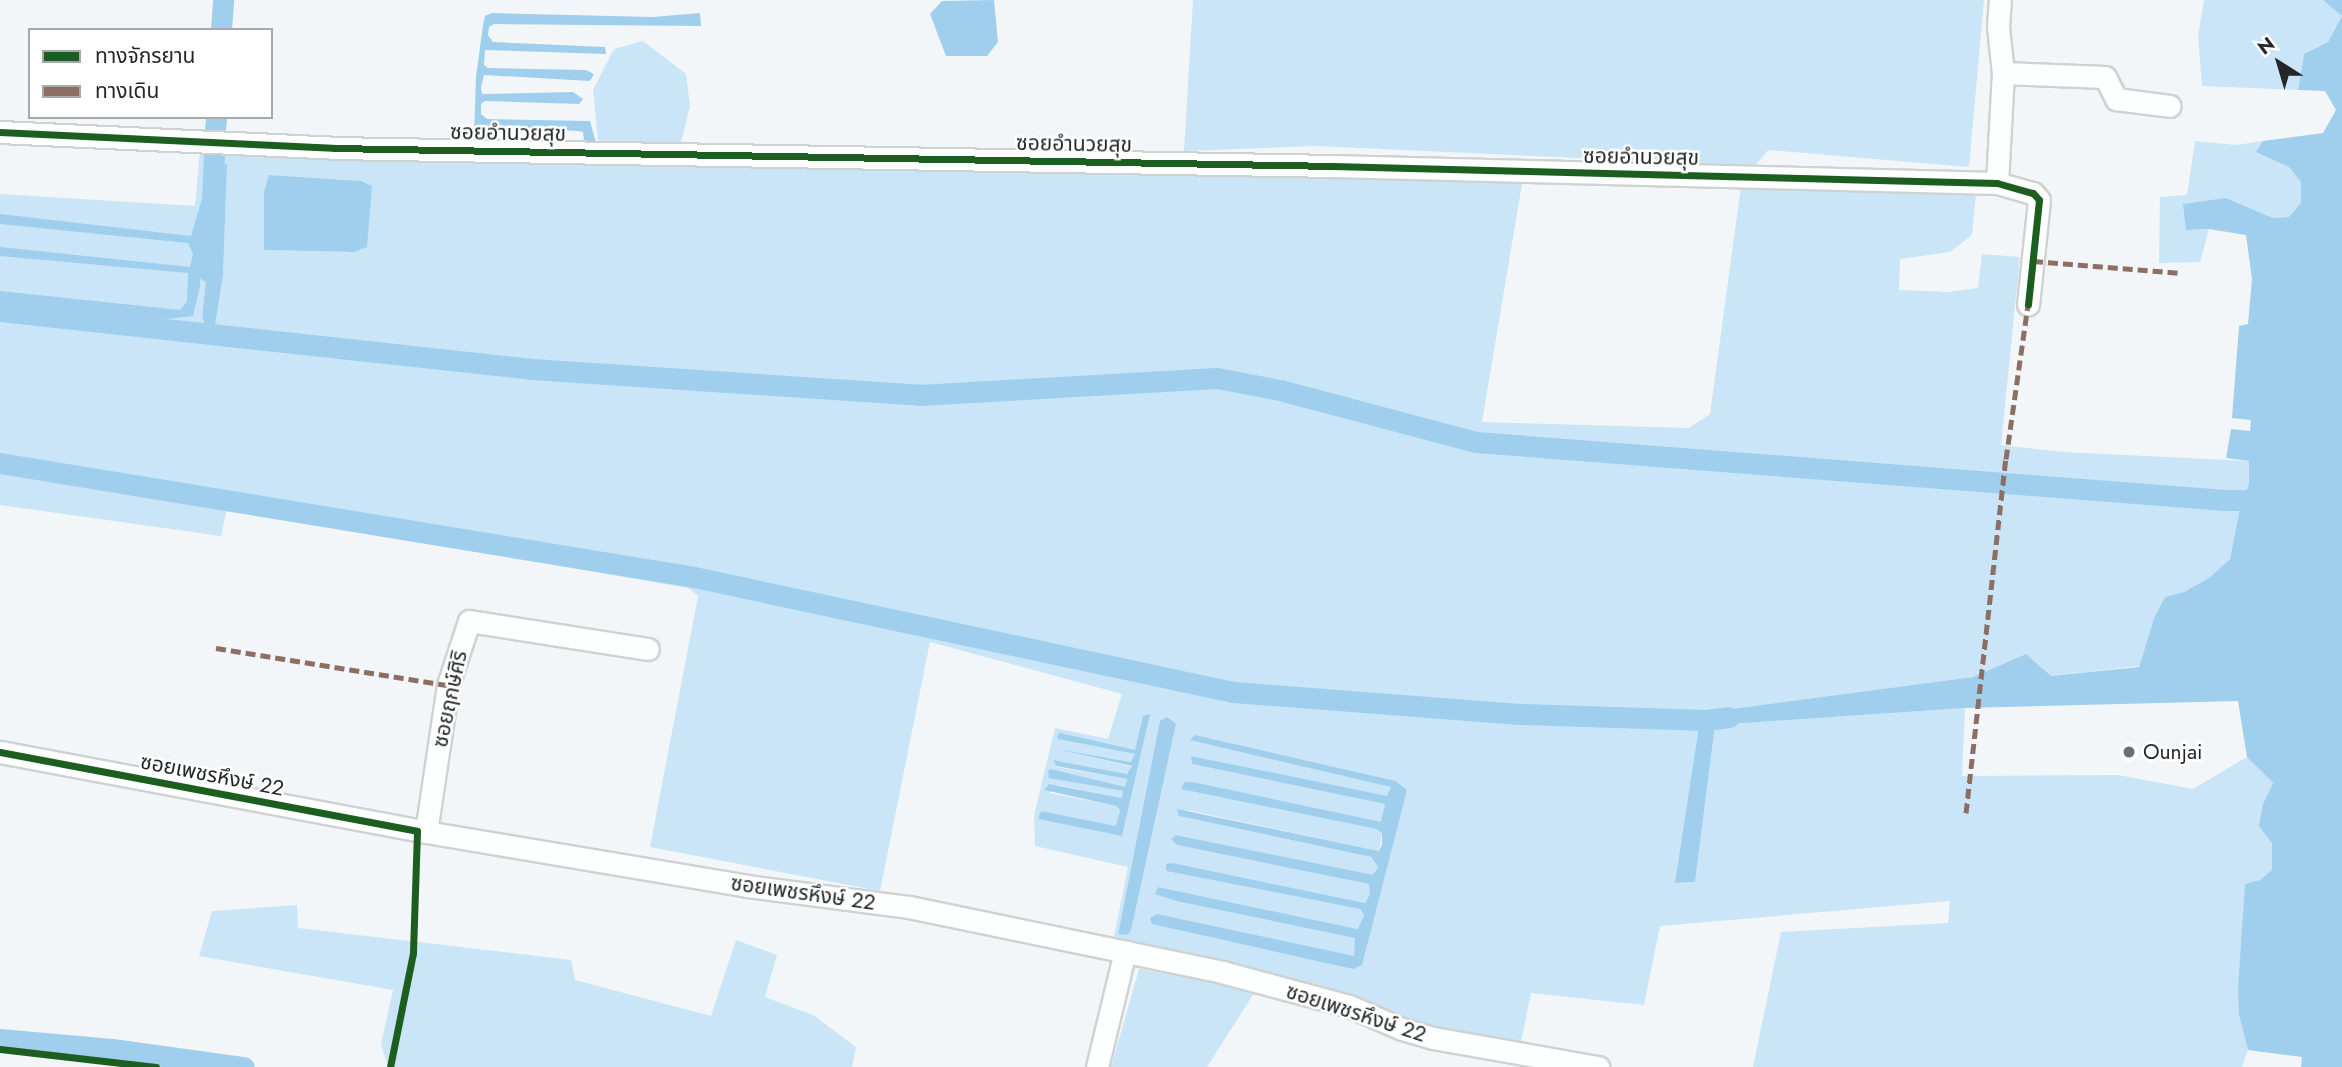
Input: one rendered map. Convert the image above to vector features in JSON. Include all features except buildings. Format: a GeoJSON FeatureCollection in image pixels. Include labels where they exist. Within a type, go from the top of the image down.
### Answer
{"type":"FeatureCollection","features":[{"type":"Feature","properties":{"kind":"street"},"geometry":{"type":"LineString","coordinates":[[1997,183],[2003,73],[1998,27],[2000,0]]}},
{"type":"Feature","properties":{"kind":"street"},"geometry":{"type":"LineString","coordinates":[[2003,73],[2105,77],[2116,99],[2170,106]]}},
{"type":"Feature","properties":{"kind":"street","name":"ซอยอำนวยสุข"},"geometry":{"type":"LineString","coordinates":[[0,132],[334,148],[1332,166],[1997,183],[2032,193],[2039,200],[2028,304]]}},
{"type":"Feature","properties":{"kind":"street","name":"ซอยฤกษ์ศิริ"},"geometry":{"type":"LineString","coordinates":[[426,832],[448,685],[469,621],[648,649]]}},
{"type":"Feature","properties":{"kind":"street","name":"ซอยเพชรหึงษ์ 22"},"geometry":{"type":"LineString","coordinates":[[0,752],[426,832],[747,886],[909,907],[1222,972],[1349,1006],[1402,1030],[1433,1038],[1598,1067]]}},
{"type":"Feature","properties":{"kind":"street"},"geometry":{"type":"LineString","coordinates":[[1097,1067],[1125,951]]}},
{"type":"Feature","properties":{"kind":"shaded area"},"geometry":{"type":"Polygon","coordinates":[[[1193,0],[1984,0],[1969,167],[1768,150],[1755,166],[1315,146],[1184,151],[1193,0]]]}},
{"type":"Feature","properties":{"kind":"shaded area"},"geometry":{"type":"Polygon","coordinates":[[[2204,0],[2323,0],[2342,16],[2328,42],[2304,54],[2298,90],[2202,86],[2198,36],[2204,0]]]}},
{"type":"Feature","properties":{"kind":"shaded area"},"geometry":{"type":"Polygon","coordinates":[[[643,41],[686,74],[690,106],[681,142],[670,149],[609,147],[598,140],[593,90],[614,49],[643,41]]]}},
{"type":"Feature","properties":{"kind":"shaded area"},"geometry":{"type":"Polygon","coordinates":[[[2195,141],[2236,145],[2263,141],[2257,152],[2289,166],[2301,182],[2301,203],[2289,217],[2273,218],[2226,198],[2186,230],[2209,229],[2200,262],[2159,263],[2160,197],[2187,195],[2195,141]]]}},
{"type":"Feature","properties":{"kind":"shaded area"},"geometry":{"type":"Polygon","coordinates":[[[200,151],[459,163],[617,163],[1523,178],[1482,422],[1689,428],[1710,414],[1741,186],[1976,193],[1972,235],[1950,252],[1900,259],[1899,290],[1948,292],[1978,288],[1982,254],[2020,257],[2001,445],[2063,452],[2249,461],[2249,484],[2240,508],[2230,559],[2209,578],[2184,592],[2165,597],[2154,618],[2139,666],[2051,676],[2026,654],[1973,677],[1701,713],[1676,883],[1695,882],[1715,725],[1965,708],[1962,776],[2118,775],[2193,789],[2247,757],[2273,783],[2263,804],[2272,843],[2272,870],[2260,880],[2239,1015],[2248,1050],[2242,1067],[1753,1067],[1781,932],[1948,923],[1950,901],[1660,926],[1644,1005],[1531,993],[1520,1047],[1403,1020],[1113,942],[1128,867],[1035,846],[1034,816],[1055,728],[1108,739],[1122,694],[930,642],[880,891],[650,847],[698,596],[688,588],[227,508],[221,536],[0,505],[0,194],[195,206],[200,151]],[[227,164],[219,166],[202,316],[206,329],[215,326],[223,276],[227,164]],[[269,175],[264,250],[354,252],[366,247],[371,186],[361,181],[269,175]],[[1149,714],[1135,750],[1059,739],[1135,754],[1132,762],[1073,752],[1132,767],[1128,774],[1053,760],[1056,767],[1127,779],[1125,788],[1051,770],[1049,778],[1124,791],[1122,798],[1058,785],[1049,793],[1116,806],[1120,810],[1116,826],[1041,811],[1039,819],[1122,836],[1149,714]],[[1160,722],[1118,933],[1126,935],[1131,931],[1176,724],[1160,722]],[[1195,735],[1392,787],[1387,797],[1192,756],[1192,764],[1385,804],[1382,823],[1193,782],[1182,789],[1376,829],[1382,833],[1379,851],[1187,810],[1179,816],[1371,857],[1378,867],[1373,876],[1177,835],[1171,839],[1177,845],[1370,884],[1370,894],[1365,903],[1173,863],[1166,865],[1166,871],[1360,909],[1364,915],[1359,929],[1158,887],[1156,894],[1176,901],[1356,938],[1355,957],[1157,914],[1353,969],[1407,790],[1396,781],[1195,735]]]}},
{"type":"Feature","properties":{"kind":"shaded area"},"geometry":{"type":"Polygon","coordinates":[[[297,905],[298,928],[571,960],[575,980],[711,1016],[736,940],[777,955],[765,997],[813,1015],[856,1047],[852,1067],[388,1067],[381,1044],[393,990],[199,956],[212,911],[297,905]]]}},
{"type":"Feature","properties":{"kind":"shaded area"},"geometry":{"type":"Polygon","coordinates":[[[1139,969],[1256,990],[1207,1067],[1111,1067],[1139,969]]]}},
{"type":"Feature","properties":{"kind":"water"},"geometry":{"type":"Polygon","coordinates":[[[994,0],[998,42],[987,56],[946,56],[930,14],[942,1],[994,0]]]}},
{"type":"Feature","properties":{"kind":"water"},"geometry":{"type":"Polygon","coordinates":[[[2323,0],[2342,0],[2342,16],[2323,0]]]}},
{"type":"Feature","properties":{"kind":"water"},"geometry":{"type":"Polygon","coordinates":[[[492,13],[653,17],[700,13],[701,26],[494,24],[489,27],[488,35],[493,42],[605,47],[606,54],[485,50],[484,65],[488,68],[586,70],[594,74],[590,81],[484,75],[481,87],[482,94],[573,92],[583,99],[579,104],[485,101],[481,104],[481,114],[487,119],[590,121],[596,143],[584,141],[583,132],[578,131],[484,126],[484,134],[474,136],[476,77],[483,25],[485,16],[492,13]]]}},
{"type":"Feature","properties":{"kind":"water"},"geometry":{"type":"Polygon","coordinates":[[[2342,16],[2342,1067],[2301,1067],[2302,1057],[2248,1050],[2239,1015],[2238,989],[2245,884],[2260,880],[2272,870],[2272,843],[2259,826],[2263,804],[2273,783],[2247,757],[2238,701],[1965,708],[1715,725],[1695,882],[1675,883],[1701,713],[1973,677],[2026,654],[2051,676],[2139,667],[2154,618],[2165,597],[2184,592],[2209,578],[2230,559],[2240,508],[2249,484],[2249,461],[2226,458],[2231,429],[2250,431],[2251,420],[2232,418],[2239,326],[2248,324],[2252,279],[2246,235],[2209,229],[2186,230],[2183,204],[2226,198],[2273,218],[2289,217],[2301,203],[2301,182],[2289,167],[2256,152],[2263,141],[2323,133],[2336,110],[2325,91],[2298,90],[2304,54],[2328,42],[2342,16]]]}},
{"type":"Feature","properties":{"kind":"water"},"geometry":{"type":"Polygon","coordinates":[[[227,164],[223,276],[215,326],[206,329],[202,316],[219,166],[227,164]]]}},
{"type":"Feature","properties":{"kind":"water"},"geometry":{"type":"Polygon","coordinates":[[[269,175],[361,181],[372,186],[367,247],[354,252],[264,250],[264,192],[269,175]]]}},
{"type":"Feature","properties":{"kind":"water"},"geometry":{"type":"Polygon","coordinates":[[[204,192],[200,286],[193,316],[167,319],[0,301],[0,291],[180,310],[187,302],[188,273],[0,256],[0,247],[190,267],[193,254],[188,243],[0,224],[0,214],[191,236],[204,192]]]}},
{"type":"Feature","properties":{"kind":"water"},"geometry":{"type":"Polygon","coordinates":[[[1150,714],[1122,836],[1038,819],[1041,811],[1116,826],[1120,810],[1116,806],[1044,790],[1049,784],[1122,798],[1123,791],[1049,778],[1048,772],[1050,769],[1125,787],[1127,779],[1056,766],[1053,760],[1127,774],[1132,766],[1057,749],[1131,762],[1135,754],[1058,739],[1057,736],[1060,733],[1135,750],[1143,716],[1150,714]]]}},
{"type":"Feature","properties":{"kind":"water"},"geometry":{"type":"Polygon","coordinates":[[[1167,717],[1176,724],[1131,931],[1127,935],[1118,934],[1160,721],[1167,717]]]}},
{"type":"Feature","properties":{"kind":"water"},"geometry":{"type":"Polygon","coordinates":[[[1195,735],[1396,781],[1407,790],[1362,965],[1353,969],[1152,924],[1150,918],[1157,914],[1354,956],[1355,938],[1176,901],[1155,894],[1158,887],[1358,929],[1364,915],[1360,909],[1166,871],[1166,864],[1173,863],[1365,903],[1370,894],[1369,884],[1177,845],[1171,839],[1176,835],[1373,875],[1378,867],[1371,857],[1179,816],[1177,809],[1379,851],[1382,845],[1382,833],[1376,829],[1181,789],[1185,782],[1193,782],[1381,822],[1385,804],[1192,764],[1191,756],[1387,796],[1391,787],[1190,740],[1195,735]]]}},
{"type":"Feature","properties":{"kind":"waterway"},"geometry":{"type":"LineString","coordinates":[[221,28],[223,0]]}},
{"type":"Feature","properties":{"kind":"waterway"},"geometry":{"type":"LineString","coordinates":[[215,131],[216,119]]}},
{"type":"Feature","properties":{"kind":"waterway"},"geometry":{"type":"LineString","coordinates":[[209,272],[214,154]]}},
{"type":"Feature","properties":{"kind":"waterway"},"geometry":{"type":"LineString","coordinates":[[0,311],[532,369],[920,395],[1217,378],[1280,390],[1476,442],[2225,500],[2272,500]]}},
{"type":"Feature","properties":{"kind":"waterway"},"geometry":{"type":"LineString","coordinates":[[0,463],[694,577],[1233,692],[1522,714],[1706,720],[1729,717]]}},
{"type":"Feature","properties":{"kind":"waterway"},"geometry":{"type":"LineString","coordinates":[[0,1039],[112,1049],[244,1067]]}},
{"type":"Feature","properties":{"kind":"marked path"},"geometry":{"type":"LineString","coordinates":[[2033,261],[2182,273]]}},
{"type":"Feature","properties":{"kind":"marked path"},"geometry":{"type":"LineString","coordinates":[[1966,813],[2006,459],[2028,304]]}},
{"type":"Feature","properties":{"kind":"marked path"},"geometry":{"type":"LineString","coordinates":[[216,648],[448,685]]}},
{"type":"Feature","properties":{"kind":"cycle path"},"geometry":{"type":"LineString","coordinates":[[0,132],[334,148],[1332,166],[1997,183],[2033,193],[2039,200],[2028,304]]}},
{"type":"Feature","properties":{"kind":"cycle path"},"geometry":{"type":"LineString","coordinates":[[0,752],[417,831],[413,953],[390,1067]]}},
{"type":"Feature","properties":{"kind":"cycle path"},"geometry":{"type":"LineString","coordinates":[[0,1049],[156,1067]]}},
{"type":"Feature","properties":{"kind":"place","name":"Ounjai"},"geometry":{"type":"Point","coordinates":[2129,752]}}]}
